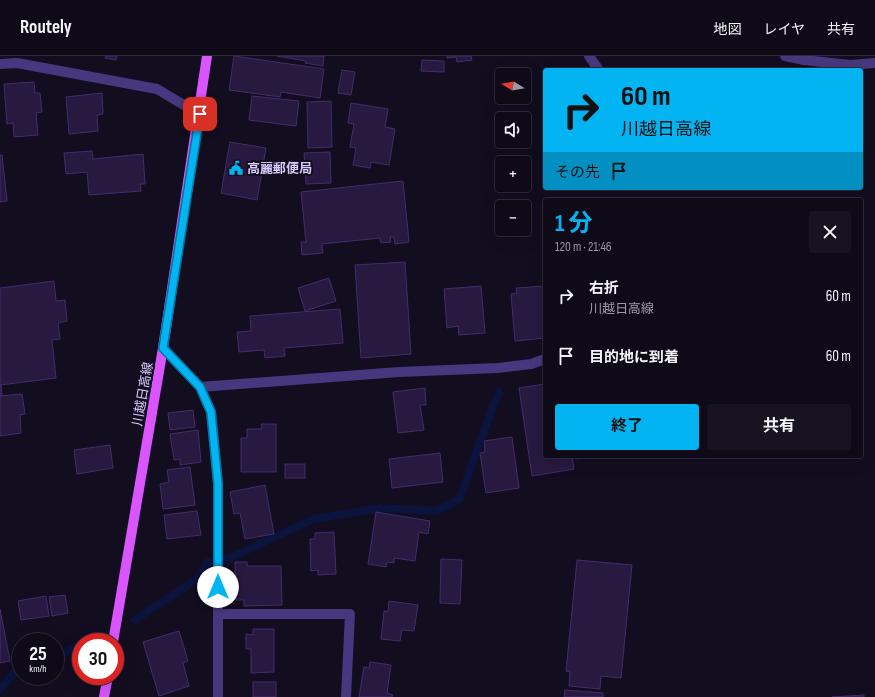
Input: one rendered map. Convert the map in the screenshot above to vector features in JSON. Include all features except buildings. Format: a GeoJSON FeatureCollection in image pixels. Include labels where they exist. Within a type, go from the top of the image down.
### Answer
{"type":"FeatureCollection","features":[{"type":"Feature","properties":{"kind":"main road","name":"川越日高線"},"geometry":{"type":"LineString","coordinates":[[115,633],[163,348],[200,114],[207,56]]}},
{"type":"Feature","properties":{"kind":"main road"},"geometry":{"type":"LineString","coordinates":[[104,697],[106,685]]}},
{"type":"Feature","properties":{"kind":"street"},"geometry":{"type":"LineString","coordinates":[[589,56],[598,68]]}},
{"type":"Feature","properties":{"kind":"street"},"geometry":{"type":"LineString","coordinates":[[785,56],[804,60],[850,65],[875,62]]}},
{"type":"Feature","properties":{"kind":"street"},"geometry":{"type":"LineString","coordinates":[[0,64],[17,62],[157,89],[200,114]]}},
{"type":"Feature","properties":{"kind":"street"},"geometry":{"type":"LineString","coordinates":[[163,348],[200,387],[211,412],[218,484],[218,697]]}},
{"type":"Feature","properties":{"kind":"street"},"geometry":{"type":"LineString","coordinates":[[200,387],[399,372],[498,368],[531,364],[543,360]]}},
{"type":"Feature","properties":{"kind":"street"},"geometry":{"type":"LineString","coordinates":[[218,614],[350,614],[346,697]]}},
{"type":"Feature","properties":{"kind":"waterway"},"geometry":{"type":"LineString","coordinates":[[135,620],[197,579],[208,562],[230,558],[313,519],[381,508],[436,511],[460,499],[478,446],[499,392]]}},
{"type":"Feature","properties":{"kind":"waterway"},"geometry":{"type":"LineString","coordinates":[[64,652],[72,649]]}},
{"type":"Feature","properties":{"kind":"waterway"},"geometry":{"type":"LineString","coordinates":[[0,689],[12,675]]}},
{"type":"Feature","properties":{"kind":"place","name":"高麗郵便局"},"geometry":{"type":"Point","coordinates":[236,168]}},
{"type":"Feature","properties":{"kind":"route"},"geometry":{"type":"LineString","coordinates":[[200,114],[163,348],[200,387],[211,412],[218,484],[218,587]]}}]}
